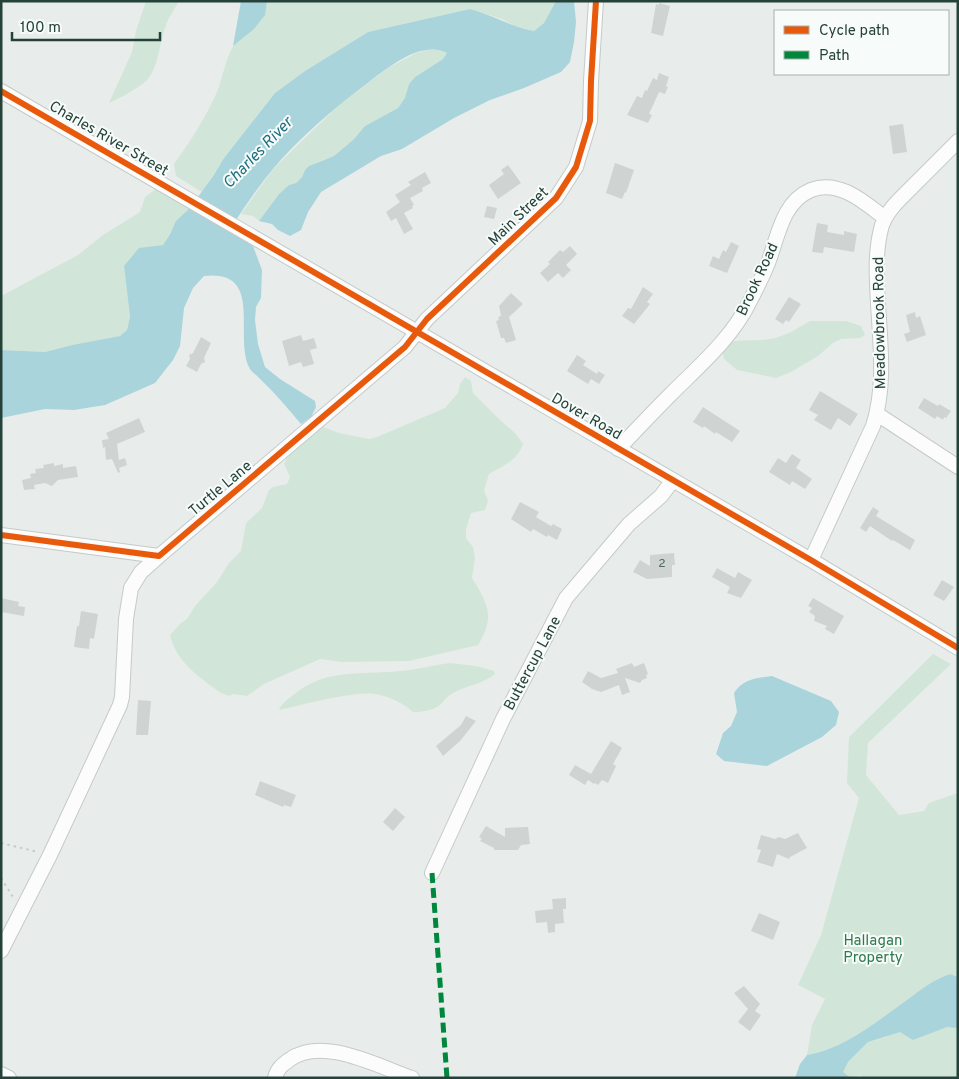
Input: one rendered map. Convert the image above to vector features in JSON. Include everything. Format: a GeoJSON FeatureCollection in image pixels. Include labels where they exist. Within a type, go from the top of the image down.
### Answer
{"type":"FeatureCollection","features":[{"type":"Feature","properties":{"kind":"street","name":"Main Street"},"geometry":{"type":"LineString","coordinates":[[417,333],[426,319],[459,291],[556,198],[576,167],[590,121],[596,1]]}},
{"type":"Feature","properties":{"kind":"street","name":"Charles River Street"},"geometry":{"type":"LineString","coordinates":[[1,91],[203,207]]}},
{"type":"Feature","properties":{"kind":"street","name":"Meadowbrook Road"},"geometry":{"type":"LineString","coordinates":[[811,560],[871,432],[877,414],[880,396],[881,358],[876,271],[880,235],[885,218],[899,200],[958,141]]}},
{"type":"Feature","properties":{"kind":"street","name":"Brook Road"},"geometry":{"type":"LineString","coordinates":[[618,449],[698,368],[730,332],[752,297],[767,265],[786,213],[796,200],[803,194],[816,188],[830,187],[852,194],[885,218]]}},
{"type":"Feature","properties":{"kind":"street","name":"Dover Road"},"geometry":{"type":"LineString","coordinates":[[203,207],[417,333],[811,560],[958,648]]}},
{"type":"Feature","properties":{"kind":"street","name":"Turtle Lane"},"geometry":{"type":"LineString","coordinates":[[1,951],[114,722],[122,698],[126,619],[131,588],[141,572],[405,347],[417,333]]}},
{"type":"Feature","properties":{"kind":"street"},"geometry":{"type":"LineString","coordinates":[[877,414],[958,467]]}},
{"type":"Feature","properties":{"kind":"street","name":"Buttercup Lane"},"geometry":{"type":"LineString","coordinates":[[432,873],[503,719],[566,598],[629,524],[661,496],[673,480]]}},
{"type":"Feature","properties":{"kind":"street"},"geometry":{"type":"LineString","coordinates":[[1,535],[159,556]]}},
{"type":"Feature","properties":{"kind":"street"},"geometry":{"type":"LineString","coordinates":[[275,1078],[277,1071],[293,1056],[321,1051],[339,1053],[369,1061],[412,1078]]}},
{"type":"Feature","properties":{"kind":"street"},"geometry":{"type":"LineString","coordinates":[[1,1074],[8,1078]]}},
{"type":"Feature","properties":{"kind":"path"},"geometry":{"type":"LineString","coordinates":[[1,843],[50,855]]}},
{"type":"Feature","properties":{"kind":"path"},"geometry":{"type":"LineString","coordinates":[[1,878],[21,910]]}},
{"type":"Feature","properties":{"kind":"green space"},"geometry":{"type":"Polygon","coordinates":[[[146,1],[179,1],[167,22],[155,66],[146,82],[109,103],[132,52],[136,31],[146,1]]]}},
{"type":"Feature","properties":{"kind":"green space"},"geometry":{"type":"Polygon","coordinates":[[[267,1],[557,2],[544,23],[534,31],[520,29],[502,19],[470,9],[368,32],[305,71],[275,93],[224,158],[202,192],[176,176],[174,164],[213,101],[231,49],[263,17],[267,1]]]}},
{"type":"Feature","properties":{"kind":"green space"},"geometry":{"type":"Polygon","coordinates":[[[427,50],[440,50],[447,53],[443,59],[415,77],[409,84],[405,99],[398,108],[365,126],[353,140],[334,156],[315,163],[305,170],[302,177],[296,183],[289,185],[279,194],[259,221],[253,216],[241,214],[273,169],[340,104],[388,68],[416,53],[427,50]]]}},
{"type":"Feature","properties":{"kind":"green space"},"geometry":{"type":"Polygon","coordinates":[[[157,188],[190,209],[178,221],[163,245],[151,247],[124,266],[130,317],[127,330],[120,336],[45,352],[1,350],[1,296],[78,255],[103,235],[140,212],[145,197],[157,188]]]}},
{"type":"Feature","properties":{"kind":"green space"},"geometry":{"type":"Polygon","coordinates":[[[810,321],[846,321],[861,326],[865,335],[860,338],[841,339],[833,343],[818,356],[791,372],[776,378],[737,370],[724,359],[723,353],[730,342],[775,338],[791,332],[810,321]]]}},
{"type":"Feature","properties":{"kind":"green space"},"geometry":{"type":"Polygon","coordinates":[[[465,377],[471,381],[473,393],[515,433],[523,444],[514,459],[489,474],[484,490],[488,501],[485,510],[471,513],[466,529],[466,538],[473,547],[475,558],[472,578],[488,611],[487,627],[478,645],[409,661],[341,662],[320,659],[264,684],[247,696],[233,694],[229,696],[221,693],[190,668],[173,645],[170,635],[187,619],[195,606],[217,582],[229,563],[241,551],[246,523],[262,508],[269,490],[273,487],[287,484],[290,477],[284,464],[289,454],[323,427],[339,433],[369,439],[445,408],[458,393],[460,384],[465,377]]]}},
{"type":"Feature","properties":{"kind":"green space","name":"Hallagan Property"},"geometry":{"type":"Polygon","coordinates":[[[933,654],[951,664],[868,743],[866,775],[899,815],[924,811],[929,803],[958,793],[958,977],[950,974],[937,980],[846,1041],[820,1052],[807,1055],[812,1025],[825,999],[798,985],[821,935],[859,798],[847,783],[849,737],[933,654]]]}},
{"type":"Feature","properties":{"kind":"green space"},"geometry":{"type":"Polygon","coordinates":[[[450,663],[476,666],[494,671],[495,674],[486,680],[453,693],[440,705],[430,710],[413,712],[391,698],[375,694],[365,694],[341,696],[279,710],[284,702],[304,687],[330,677],[343,674],[406,670],[450,663]]]}},
{"type":"Feature","properties":{"kind":"green space"},"geometry":{"type":"Polygon","coordinates":[[[924,1017],[958,1021],[958,1078],[861,1078],[861,1075],[851,1078],[842,1072],[848,1062],[868,1042],[885,1037],[924,1017]]]}},
{"type":"Feature","properties":{"kind":"water"},"geometry":{"type":"Polygon","coordinates":[[[241,1],[267,1],[265,15],[254,29],[233,46],[241,1]]]}},
{"type":"Feature","properties":{"kind":"water","name":"Charles River"},"geometry":{"type":"Polygon","coordinates":[[[556,1],[574,1],[576,22],[570,62],[561,72],[490,100],[454,118],[402,149],[381,156],[321,192],[308,212],[301,230],[290,236],[278,230],[272,224],[259,221],[279,194],[289,185],[296,183],[309,166],[334,156],[353,140],[365,126],[398,108],[405,98],[409,84],[415,77],[443,59],[447,53],[440,50],[421,51],[404,58],[330,112],[306,135],[272,170],[234,223],[253,246],[262,270],[261,298],[256,307],[255,320],[258,344],[265,367],[315,401],[316,407],[311,417],[301,424],[250,369],[245,354],[241,293],[234,283],[223,277],[204,276],[193,288],[184,308],[180,346],[173,360],[155,383],[105,405],[74,410],[45,409],[1,418],[1,350],[45,352],[120,336],[127,330],[130,317],[124,266],[139,248],[163,245],[176,221],[190,208],[224,158],[275,93],[305,71],[368,32],[470,9],[534,31],[544,23],[556,1]]]}},
{"type":"Feature","properties":{"kind":"water"},"geometry":{"type":"Polygon","coordinates":[[[772,676],[831,701],[839,712],[836,725],[822,737],[767,766],[724,761],[716,754],[723,733],[731,726],[737,712],[734,693],[746,682],[772,676]]]}},
{"type":"Feature","properties":{"kind":"water"},"geometry":{"type":"Polygon","coordinates":[[[950,974],[958,977],[958,1028],[947,1027],[913,1040],[900,1032],[868,1042],[848,1062],[843,1072],[851,1078],[795,1078],[800,1064],[807,1055],[820,1052],[846,1041],[926,986],[950,974]]]}},
{"type":"Feature","properties":{"kind":"building"},"geometry":{"type":"Polygon","coordinates":[[[659,3],[670,6],[663,36],[651,33],[656,4],[659,5],[659,3]]]}},
{"type":"Feature","properties":{"kind":"building"},"geometry":{"type":"Polygon","coordinates":[[[659,73],[669,77],[666,86],[668,87],[665,94],[659,92],[649,114],[652,115],[648,123],[627,115],[637,96],[642,98],[653,78],[657,80],[659,73]]]}},
{"type":"Feature","properties":{"kind":"building"},"geometry":{"type":"Polygon","coordinates":[[[903,124],[907,152],[893,154],[889,126],[903,124]]]}},
{"type":"Feature","properties":{"kind":"building"},"geometry":{"type":"Polygon","coordinates":[[[615,163],[634,170],[622,199],[606,193],[615,163]]]}},
{"type":"Feature","properties":{"kind":"building"},"geometry":{"type":"Polygon","coordinates":[[[508,165],[521,183],[498,199],[489,185],[504,174],[501,170],[508,165]]]}},
{"type":"Feature","properties":{"kind":"building"},"geometry":{"type":"Polygon","coordinates":[[[425,172],[431,183],[422,188],[423,191],[410,198],[414,205],[412,206],[413,208],[404,213],[413,229],[404,234],[396,218],[391,221],[386,212],[400,202],[395,195],[411,185],[408,182],[425,172]]]}},
{"type":"Feature","properties":{"kind":"building"},"geometry":{"type":"Polygon","coordinates":[[[487,206],[497,208],[494,219],[484,217],[487,206]]]}},
{"type":"Feature","properties":{"kind":"building"},"geometry":{"type":"Polygon","coordinates":[[[817,223],[828,225],[827,232],[844,235],[844,231],[857,234],[854,252],[824,247],[823,253],[812,252],[817,223]]]}},
{"type":"Feature","properties":{"kind":"building"},"geometry":{"type":"Polygon","coordinates":[[[731,242],[739,246],[727,273],[709,266],[713,256],[719,259],[723,250],[726,252],[731,242]]]}},
{"type":"Feature","properties":{"kind":"building"},"geometry":{"type":"Polygon","coordinates":[[[570,246],[577,254],[566,265],[571,270],[563,278],[558,273],[548,282],[540,273],[550,264],[548,262],[560,250],[563,252],[570,246]]]}},
{"type":"Feature","properties":{"kind":"building"},"geometry":{"type":"Polygon","coordinates":[[[643,287],[653,294],[647,302],[650,304],[634,324],[622,316],[628,308],[631,309],[643,287]]]}},
{"type":"Feature","properties":{"kind":"building"},"geometry":{"type":"Polygon","coordinates":[[[511,293],[523,304],[509,317],[516,340],[506,343],[504,338],[501,338],[496,321],[501,316],[499,306],[511,293]]]}},
{"type":"Feature","properties":{"kind":"building"},"geometry":{"type":"Polygon","coordinates":[[[789,297],[801,304],[789,322],[786,320],[783,324],[775,319],[789,297]]]}},
{"type":"Feature","properties":{"kind":"building"},"geometry":{"type":"Polygon","coordinates":[[[915,312],[916,318],[920,316],[926,335],[907,342],[904,334],[910,332],[906,315],[915,312]]]}},
{"type":"Feature","properties":{"kind":"building"},"geometry":{"type":"Polygon","coordinates":[[[301,335],[303,341],[314,338],[317,348],[310,350],[314,364],[303,367],[301,362],[289,366],[282,341],[301,335]]]}},
{"type":"Feature","properties":{"kind":"building"},"geometry":{"type":"Polygon","coordinates":[[[201,337],[211,343],[204,358],[205,362],[201,364],[197,372],[186,366],[190,359],[189,355],[193,353],[201,337]]]}},
{"type":"Feature","properties":{"kind":"building"},"geometry":{"type":"Polygon","coordinates":[[[577,355],[586,361],[583,365],[597,374],[598,371],[605,375],[599,384],[591,379],[588,384],[567,371],[577,355]]]}},
{"type":"Feature","properties":{"kind":"building"},"geometry":{"type":"Polygon","coordinates":[[[820,391],[858,414],[850,426],[838,418],[831,430],[814,420],[818,415],[809,410],[820,391]]]}},
{"type":"Feature","properties":{"kind":"building"},"geometry":{"type":"Polygon","coordinates":[[[924,398],[951,411],[943,420],[937,416],[935,419],[918,408],[924,398]]]}},
{"type":"Feature","properties":{"kind":"building"},"geometry":{"type":"Polygon","coordinates":[[[703,407],[740,431],[732,442],[716,432],[715,434],[704,426],[703,428],[693,422],[703,407]]]}},
{"type":"Feature","properties":{"kind":"building"},"geometry":{"type":"Polygon","coordinates":[[[139,418],[145,432],[117,444],[119,460],[125,458],[127,465],[119,468],[120,472],[118,473],[112,459],[106,460],[105,447],[103,448],[102,440],[109,439],[106,433],[139,418]]]}},
{"type":"Feature","properties":{"kind":"building"},"geometry":{"type":"Polygon","coordinates":[[[792,454],[801,460],[796,468],[812,479],[805,489],[792,481],[790,485],[769,472],[778,458],[786,463],[792,454]]]}},
{"type":"Feature","properties":{"kind":"building"},"geometry":{"type":"Polygon","coordinates":[[[54,463],[54,466],[63,464],[63,468],[76,466],[78,477],[58,480],[52,486],[45,483],[34,485],[35,489],[24,490],[22,480],[31,478],[30,474],[36,473],[35,469],[44,468],[43,465],[54,463]]]}},
{"type":"Feature","properties":{"kind":"building"},"geometry":{"type":"Polygon","coordinates":[[[520,502],[539,512],[536,517],[551,526],[553,524],[562,529],[557,540],[533,529],[531,532],[511,519],[520,502]]]}},
{"type":"Feature","properties":{"kind":"building"},"geometry":{"type":"Polygon","coordinates":[[[873,507],[879,511],[876,516],[915,540],[910,550],[892,541],[870,526],[866,532],[860,528],[873,507]]]}},
{"type":"Feature","properties":{"kind":"building"},"geometry":{"type":"Polygon","coordinates":[[[674,553],[675,565],[672,565],[672,577],[647,579],[633,572],[640,560],[650,566],[650,555],[674,553]]]}},
{"type":"Feature","properties":{"kind":"building"},"geometry":{"type":"Polygon","coordinates":[[[717,568],[735,578],[738,572],[752,580],[741,598],[727,593],[730,587],[712,577],[717,568]]]}},
{"type":"Feature","properties":{"kind":"building"},"geometry":{"type":"Polygon","coordinates":[[[942,580],[954,587],[944,601],[933,595],[942,580]]]}},
{"type":"Feature","properties":{"kind":"building"},"geometry":{"type":"Polygon","coordinates":[[[1,598],[19,602],[18,606],[25,607],[24,616],[1,612],[1,598]]]}},
{"type":"Feature","properties":{"kind":"building"},"geometry":{"type":"Polygon","coordinates":[[[813,598],[844,616],[834,634],[825,629],[827,626],[814,621],[815,616],[809,612],[812,608],[808,606],[813,598]]]}},
{"type":"Feature","properties":{"kind":"building"},"geometry":{"type":"Polygon","coordinates":[[[81,611],[98,614],[94,639],[90,638],[89,649],[74,647],[81,611]]]}},
{"type":"Feature","properties":{"kind":"building"},"geometry":{"type":"Polygon","coordinates":[[[632,663],[634,667],[644,663],[648,674],[646,675],[647,678],[640,683],[625,678],[630,692],[622,695],[619,685],[601,692],[592,689],[582,682],[588,671],[601,678],[618,673],[616,669],[632,663]]]}},
{"type":"Feature","properties":{"kind":"building"},"geometry":{"type":"Polygon","coordinates":[[[138,700],[151,701],[148,735],[136,735],[138,700]]]}},
{"type":"Feature","properties":{"kind":"building"},"geometry":{"type":"Polygon","coordinates":[[[466,716],[476,721],[460,741],[443,756],[436,746],[461,725],[466,716]]]}},
{"type":"Feature","properties":{"kind":"building"},"geometry":{"type":"Polygon","coordinates":[[[611,741],[622,748],[613,764],[616,766],[608,783],[602,780],[598,785],[588,780],[585,785],[569,775],[575,765],[591,774],[611,741]]]}},
{"type":"Feature","properties":{"kind":"building"},"geometry":{"type":"Polygon","coordinates":[[[260,781],[296,795],[291,807],[284,805],[283,807],[255,795],[260,781]]]}},
{"type":"Feature","properties":{"kind":"building"},"geometry":{"type":"Polygon","coordinates":[[[395,808],[405,817],[393,831],[383,822],[395,808]]]}},
{"type":"Feature","properties":{"kind":"building"},"geometry":{"type":"Polygon","coordinates":[[[486,826],[505,837],[505,828],[528,827],[530,844],[521,845],[518,850],[494,850],[494,848],[480,841],[482,839],[479,837],[486,826]]]}},
{"type":"Feature","properties":{"kind":"building"},"geometry":{"type":"Polygon","coordinates":[[[798,833],[807,848],[789,859],[777,854],[773,867],[757,862],[761,850],[757,849],[761,835],[775,839],[779,837],[785,839],[798,833]]]}},
{"type":"Feature","properties":{"kind":"building"},"geometry":{"type":"Polygon","coordinates":[[[566,898],[566,909],[563,909],[564,923],[555,924],[555,932],[548,933],[547,922],[536,923],[535,911],[553,909],[552,899],[566,898]]]}},
{"type":"Feature","properties":{"kind":"building"},"geometry":{"type":"Polygon","coordinates":[[[759,913],[780,922],[773,940],[751,931],[759,913]]]}},
{"type":"Feature","properties":{"kind":"building"},"geometry":{"type":"Polygon","coordinates":[[[744,986],[760,1004],[755,1011],[761,1015],[750,1031],[738,1022],[748,1009],[734,993],[744,986]]]}},
{"type":"Feature","properties":{"kind":"marked path"},"geometry":{"type":"LineString","coordinates":[[432,873],[447,1078]]}},
{"type":"Feature","properties":{"kind":"cycle path"},"geometry":{"type":"LineString","coordinates":[[1,535],[159,556],[405,347],[427,319],[556,198],[576,167],[590,121],[596,1]]}},
{"type":"Feature","properties":{"kind":"cycle path"},"geometry":{"type":"LineString","coordinates":[[1,91],[811,560],[958,648]]}}]}
